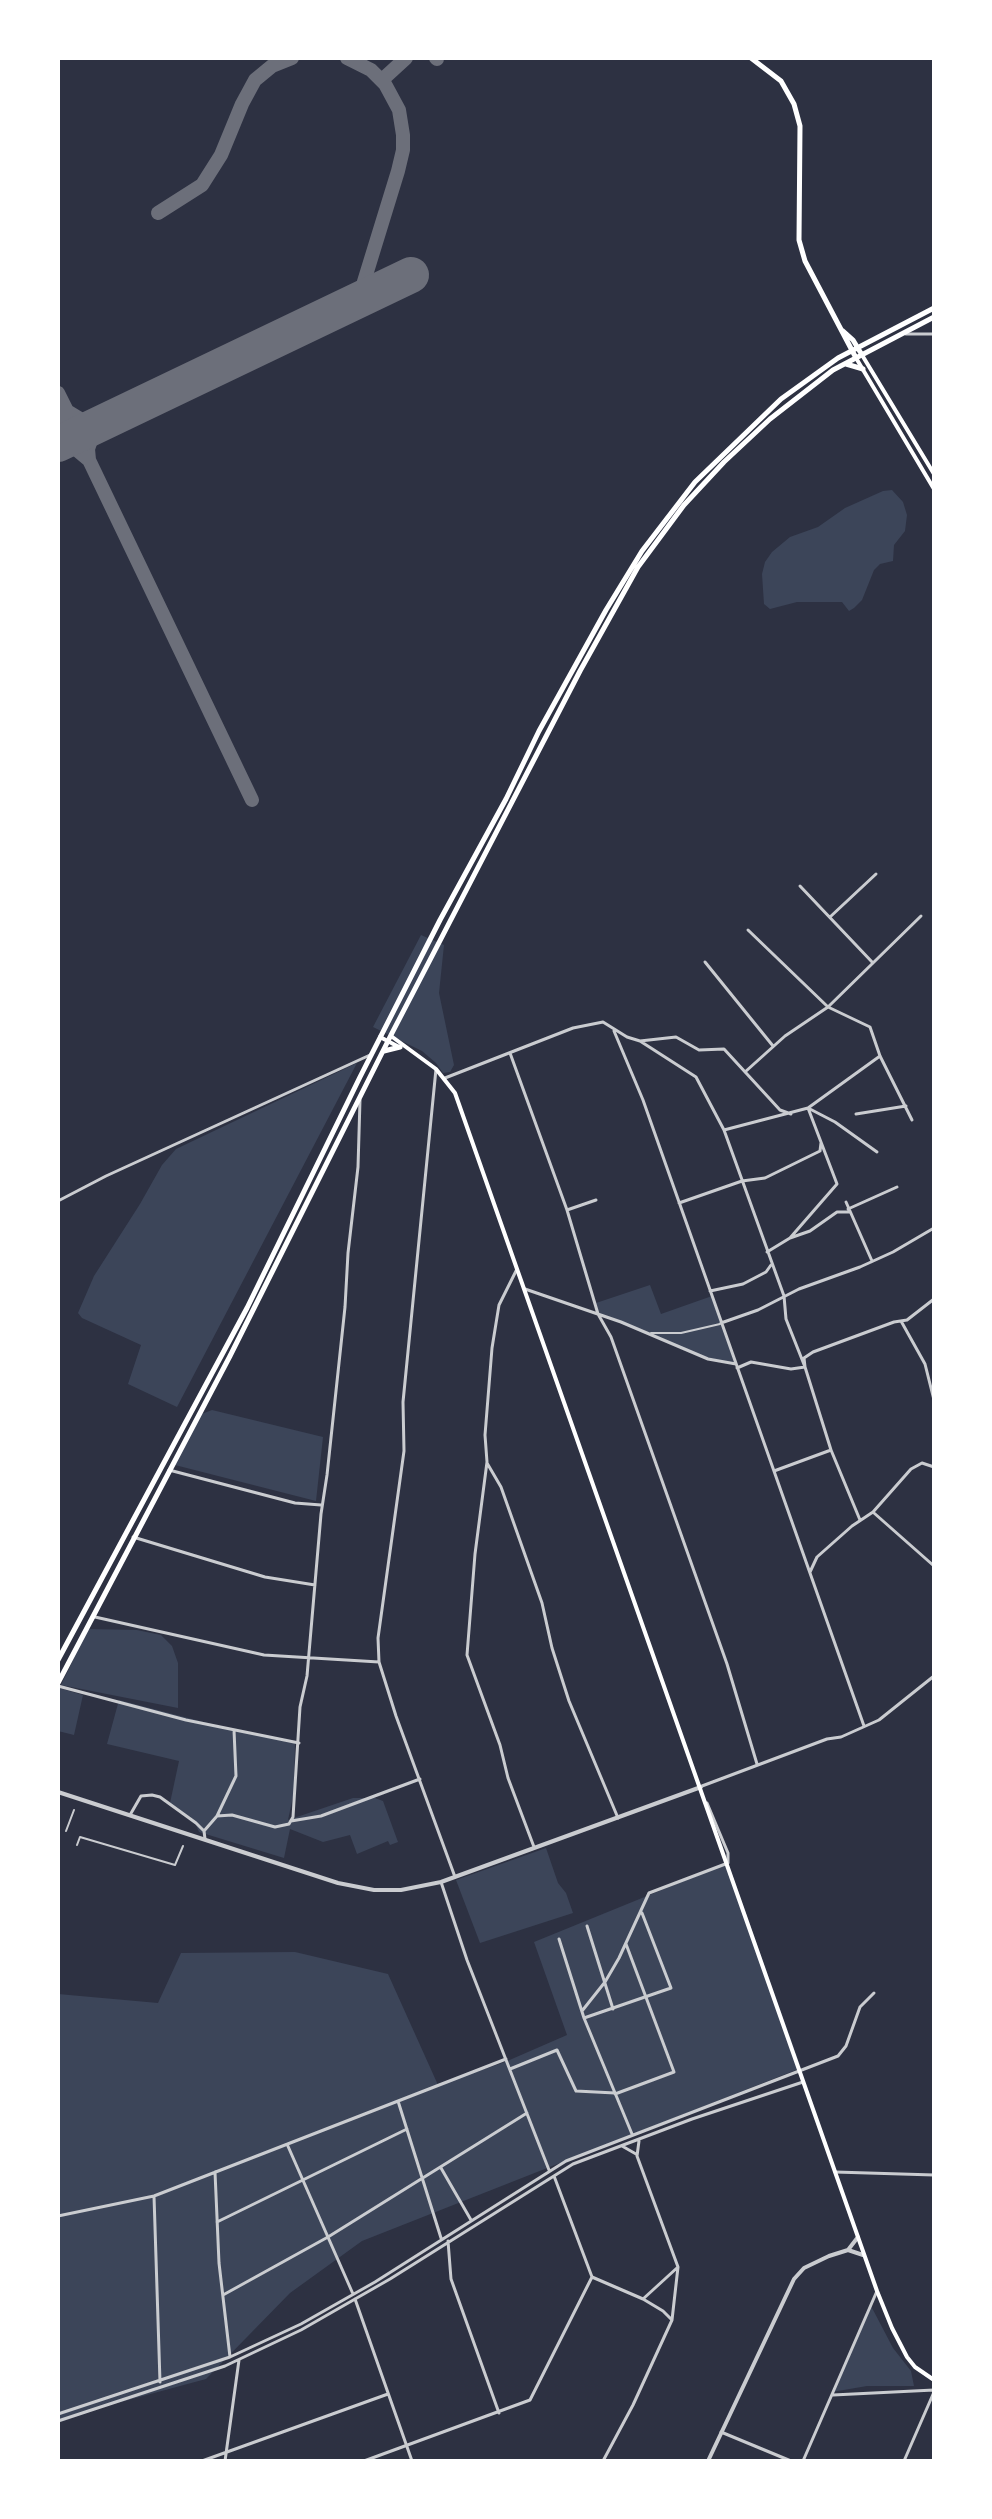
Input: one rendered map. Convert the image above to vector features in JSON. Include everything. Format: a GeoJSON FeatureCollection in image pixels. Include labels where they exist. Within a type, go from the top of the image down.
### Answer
{"type":"FeatureCollection","features":[{"type":"Feature","properties":{"kind":"main road"},"geometry":{"type":"LineString","coordinates":[[751,58],[781,81],[794,104],[800,126],[799,240],[805,261],[842,330],[934,474]]}},
{"type":"Feature","properties":{"kind":"main road"},"geometry":{"type":"LineString","coordinates":[[58,1660],[247,1308],[382,1034],[546,717],[642,551],[678,501],[733,443],[781,399],[822,368],[934,308]]}},
{"type":"Feature","properties":{"kind":"main road"},"geometry":{"type":"LineString","coordinates":[[58,1685],[91,1616],[277,1265],[389,1038],[580,671],[638,567],[684,505],[724,462],[803,391],[859,356],[934,317]]}},
{"type":"Feature","properties":{"kind":"main road"},"geometry":{"type":"LineString","coordinates":[[859,356],[863,369],[934,489]]}},
{"type":"Feature","properties":{"kind":"main road"},"geometry":{"type":"LineString","coordinates":[[845,364],[863,369]]}},
{"type":"Feature","properties":{"kind":"main road"},"geometry":{"type":"LineString","coordinates":[[382,1034],[436,1069],[455,1093],[801,2068],[877,2291],[907,2357],[915,2367],[934,2380]]}},
{"type":"Feature","properties":{"kind":"main road"},"geometry":{"type":"LineString","coordinates":[[389,1038],[409,1050]]}},
{"type":"Feature","properties":{"kind":"main road"},"geometry":{"type":"LineString","coordinates":[[383,1051],[400,1047]]}},
{"type":"Feature","properties":{"kind":"street"},"geometry":{"type":"LineString","coordinates":[[902,333],[934,334]]}},
{"type":"Feature","properties":{"kind":"street"},"geometry":{"type":"LineString","coordinates":[[830,917],[876,874]]}},
{"type":"Feature","properties":{"kind":"street"},"geometry":{"type":"LineString","coordinates":[[800,886],[873,963]]}},
{"type":"Feature","properties":{"kind":"street"},"geometry":{"type":"LineString","coordinates":[[745,1072],[773,1046],[828,1007],[921,916]]}},
{"type":"Feature","properties":{"kind":"street"},"geometry":{"type":"LineString","coordinates":[[748,930],[828,1007],[870,1027],[880,1056],[912,1120]]}},
{"type":"Feature","properties":{"kind":"street"},"geometry":{"type":"LineString","coordinates":[[705,962],[773,1046]]}},
{"type":"Feature","properties":{"kind":"street"},"geometry":{"type":"LineString","coordinates":[[445,1078],[592,1023],[603,1022],[614,1031],[640,1041],[696,1077],[724,1130],[784,1296],[786,1319],[831,1450],[860,1520]]}},
{"type":"Feature","properties":{"kind":"street"},"geometry":{"type":"LineString","coordinates":[[614,1031],[643,1100],[864,1726]]}},
{"type":"Feature","properties":{"kind":"street"},"geometry":{"type":"LineString","coordinates":[[640,1041],[676,1037],[699,1050],[721,1048],[780,1110],[791,1114]]}},
{"type":"Feature","properties":{"kind":"street"},"geometry":{"type":"LineString","coordinates":[[510,1053],[567,1210],[598,1314],[611,1337],[702,1592],[757,1764]]}},
{"type":"Feature","properties":{"kind":"street"},"geometry":{"type":"LineString","coordinates":[[58,1201],[372,1054]]}},
{"type":"Feature","properties":{"kind":"street"},"geometry":{"type":"LineString","coordinates":[[724,1130],[808,1108],[880,1056]]}},
{"type":"Feature","properties":{"kind":"street"},"geometry":{"type":"LineString","coordinates":[[436,1069],[403,1402],[404,1451],[378,1638],[379,1662],[396,1716],[455,1877]]}},
{"type":"Feature","properties":{"kind":"street"},"geometry":{"type":"LineString","coordinates":[[291,1821],[296,1793],[300,1707],[316,1585],[358,1167],[360,1097]]}},
{"type":"Feature","properties":{"kind":"street"},"geometry":{"type":"LineString","coordinates":[[856,1114],[906,1106]]}},
{"type":"Feature","properties":{"kind":"street"},"geometry":{"type":"LineString","coordinates":[[790,1238],[837,1184],[808,1108]]}},
{"type":"Feature","properties":{"kind":"street"},"geometry":{"type":"LineString","coordinates":[[808,1108],[835,1122],[877,1152]]}},
{"type":"Feature","properties":{"kind":"street"},"geometry":{"type":"LineString","coordinates":[[679,1203],[742,1181],[765,1178],[820,1151],[821,1140]]}},
{"type":"Feature","properties":{"kind":"street"},"geometry":{"type":"LineString","coordinates":[[767,1252],[790,1238],[810,1231],[837,1212],[849,1211],[897,1187]]}},
{"type":"Feature","properties":{"kind":"street"},"geometry":{"type":"LineString","coordinates":[[567,1210],[596,1200]]}},
{"type":"Feature","properties":{"kind":"street"},"geometry":{"type":"LineString","coordinates":[[846,1202],[872,1261]]}},
{"type":"Feature","properties":{"kind":"street"},"geometry":{"type":"LineString","coordinates":[[646,1334],[681,1333],[721,1323],[893,1252],[934,1228]]}},
{"type":"Feature","properties":{"kind":"street"},"geometry":{"type":"LineString","coordinates":[[710,1291],[743,1284],[766,1272],[772,1265]]}},
{"type":"Feature","properties":{"kind":"street"},"geometry":{"type":"LineString","coordinates":[[517,1269],[499,1305],[492,1348],[485,1435],[487,1462],[467,1655],[535,1849]]}},
{"type":"Feature","properties":{"kind":"street"},"geometry":{"type":"LineString","coordinates":[[525,1289],[598,1314],[708,1359],[737,1366],[751,1362],[791,1369],[805,1367]]}},
{"type":"Feature","properties":{"kind":"street"},"geometry":{"type":"LineString","coordinates":[[805,1367],[804,1358],[813,1352],[913,1317],[934,1299]]}},
{"type":"Feature","properties":{"kind":"street"},"geometry":{"type":"LineString","coordinates":[[901,1321],[925,1364],[934,1400]]}},
{"type":"Feature","properties":{"kind":"street"},"geometry":{"type":"LineString","coordinates":[[774,1471],[831,1450]]}},
{"type":"Feature","properties":{"kind":"street"},"geometry":{"type":"LineString","coordinates":[[487,1462],[501,1487],[542,1603],[569,1701],[618,1818]]}},
{"type":"Feature","properties":{"kind":"street"},"geometry":{"type":"LineString","coordinates":[[810,1572],[817,1557],[873,1512],[911,1469],[922,1463],[934,1467]]}},
{"type":"Feature","properties":{"kind":"street"},"geometry":{"type":"LineString","coordinates":[[169,1470],[295,1503],[322,1505]]}},
{"type":"Feature","properties":{"kind":"street"},"geometry":{"type":"LineString","coordinates":[[873,1512],[934,1566]]}},
{"type":"Feature","properties":{"kind":"street"},"geometry":{"type":"LineString","coordinates":[[133,1537],[265,1577],[316,1585]]}},
{"type":"Feature","properties":{"kind":"street"},"geometry":{"type":"LineString","coordinates":[[91,1616],[264,1655],[379,1662]]}},
{"type":"Feature","properties":{"kind":"street"},"geometry":{"type":"LineString","coordinates":[[58,1792],[338,1883],[374,1890],[401,1890],[441,1882],[757,1764],[841,1737],[879,1720],[934,1676]]}},
{"type":"Feature","properties":{"kind":"street"},"geometry":{"type":"LineString","coordinates":[[58,1685],[173,1717],[299,1743]]}},
{"type":"Feature","properties":{"kind":"street"},"geometry":{"type":"LineString","coordinates":[[204,1831],[217,1816],[236,1776],[234,1730]]}},
{"type":"Feature","properties":{"kind":"street"},"geometry":{"type":"LineString","coordinates":[[217,1816],[232,1815],[284,1827],[291,1821],[321,1816],[420,1779]]}},
{"type":"Feature","properties":{"kind":"street"},"geometry":{"type":"LineString","coordinates":[[130,1815],[141,1796],[160,1797],[204,1831],[205,1839]]}},
{"type":"Feature","properties":{"kind":"street"},"geometry":{"type":"LineString","coordinates":[[66,1831],[74,1810]]}},
{"type":"Feature","properties":{"kind":"street"},"geometry":{"type":"LineString","coordinates":[[77,1845],[80,1837],[175,1865],[183,1846]]}},
{"type":"Feature","properties":{"kind":"street"},"geometry":{"type":"LineString","coordinates":[[582,2011],[605,1982],[649,1893],[728,1863]]}},
{"type":"Feature","properties":{"kind":"street"},"geometry":{"type":"LineString","coordinates":[[441,1882],[467,1960],[550,2171]]}},
{"type":"Feature","properties":{"kind":"street"},"geometry":{"type":"LineString","coordinates":[[584,2018],[671,1988],[641,1910]]}},
{"type":"Feature","properties":{"kind":"street"},"geometry":{"type":"LineString","coordinates":[[587,1926],[613,2009]]}},
{"type":"Feature","properties":{"kind":"street"},"geometry":{"type":"LineString","coordinates":[[559,1939],[584,2018],[632,2135]]}},
{"type":"Feature","properties":{"kind":"street"},"geometry":{"type":"LineString","coordinates":[[510,2069],[557,2050],[576,2091],[615,2093],[674,2072],[626,1944]]}},
{"type":"Feature","properties":{"kind":"street"},"geometry":{"type":"LineString","coordinates":[[58,2421],[239,2360],[301,2330],[566,2161],[838,2056],[843,2052],[860,2007],[874,1993]]}},
{"type":"Feature","properties":{"kind":"street"},"geometry":{"type":"LineString","coordinates":[[58,2216],[154,2196],[506,2059]]}},
{"type":"Feature","properties":{"kind":"street"},"geometry":{"type":"LineString","coordinates":[[58,2414],[230,2357],[301,2324],[448,2241],[573,2164],[803,2082]]}},
{"type":"Feature","properties":{"kind":"street"},"geometry":{"type":"LineString","coordinates":[[398,2101],[441,2239]]}},
{"type":"Feature","properties":{"kind":"street"},"geometry":{"type":"LineString","coordinates":[[223,2295],[328,2237],[527,2113]]}},
{"type":"Feature","properties":{"kind":"street"},"geometry":{"type":"LineString","coordinates":[[217,2222],[407,2129]]}},
{"type":"Feature","properties":{"kind":"street"},"geometry":{"type":"LineString","coordinates":[[637,2156],[639,2139]]}},
{"type":"Feature","properties":{"kind":"street"},"geometry":{"type":"LineString","coordinates":[[287,2144],[354,2296],[412,2461]]}},
{"type":"Feature","properties":{"kind":"street"},"geometry":{"type":"LineString","coordinates":[[603,2461],[672,2320],[678,2267],[637,2156],[622,2146]]}},
{"type":"Feature","properties":{"kind":"street"},"geometry":{"type":"LineString","coordinates":[[441,2167],[471,2220]]}},
{"type":"Feature","properties":{"kind":"street"},"geometry":{"type":"LineString","coordinates":[[215,2172],[230,2357]]}},
{"type":"Feature","properties":{"kind":"street"},"geometry":{"type":"LineString","coordinates":[[835,2172],[934,2175]]}},
{"type":"Feature","properties":{"kind":"street"},"geometry":{"type":"LineString","coordinates":[[554,2176],[592,2277],[643,2299],[672,2320]]}},
{"type":"Feature","properties":{"kind":"street"},"geometry":{"type":"LineString","coordinates":[[154,2196],[160,2382]]}},
{"type":"Feature","properties":{"kind":"street"},"geometry":{"type":"LineString","coordinates":[[708,2461],[794,2279],[816,2261],[848,2250],[858,2236]]}},
{"type":"Feature","properties":{"kind":"street"},"geometry":{"type":"LineString","coordinates":[[448,2241],[451,2279],[499,2413]]}},
{"type":"Feature","properties":{"kind":"street"},"geometry":{"type":"LineString","coordinates":[[848,2250],[866,2256]]}},
{"type":"Feature","properties":{"kind":"street"},"geometry":{"type":"LineString","coordinates":[[643,2299],[678,2267]]}},
{"type":"Feature","properties":{"kind":"street"},"geometry":{"type":"LineString","coordinates":[[364,2461],[530,2400],[592,2277]]}},
{"type":"Feature","properties":{"kind":"street"},"geometry":{"type":"LineString","coordinates":[[803,2461],[877,2291]]}},
{"type":"Feature","properties":{"kind":"street"},"geometry":{"type":"LineString","coordinates":[[225,2461],[239,2360]]}},
{"type":"Feature","properties":{"kind":"street"},"geometry":{"type":"LineString","coordinates":[[833,2395],[934,2391],[904,2461]]}},
{"type":"Feature","properties":{"kind":"street"},"geometry":{"type":"LineString","coordinates":[[202,2461],[388,2394]]}},
{"type":"Feature","properties":{"kind":"street"},"geometry":{"type":"LineString","coordinates":[[721,2432],[791,2461]]}},
{"type":"Feature","properties":{"kind":"shaded area"},"geometry":{"type":"Polygon","coordinates":[[[892,490],[903,502],[907,515],[905,531],[894,545],[893,561],[880,564],[874,570],[862,600],[854,608],[849,611],[842,602],[797,602],[770,609],[764,604],[762,574],[772,552],[790,537],[818,527],[845,508],[892,490]]]}},
{"type":"Feature","properties":{"kind":"shaded area"},"geometry":{"type":"Polygon","coordinates":[[[421,935],[444,945],[439,993],[454,1065],[450,1072],[443,1073],[422,1051],[373,1027],[421,935]]]}},
{"type":"Feature","properties":{"kind":"shaded area"},"geometry":{"type":"Polygon","coordinates":[[[357,1063],[177,1407],[128,1384],[141,1345],[82,1318],[78,1313],[94,1276],[162,1165],[176,1149],[357,1063]]]}},
{"type":"Feature","properties":{"kind":"shaded area"},"geometry":{"type":"Polygon","coordinates":[[[650,1285],[661,1314],[712,1296],[736,1364],[708,1359],[598,1314],[596,1303],[650,1285]]]}},
{"type":"Feature","properties":{"kind":"shaded area"},"geometry":{"type":"Polygon","coordinates":[[[212,1410],[323,1437],[316,1501],[171,1464],[199,1415],[212,1410]]]}},
{"type":"Feature","properties":{"kind":"shaded area"},"geometry":{"type":"Polygon","coordinates":[[[85,1629],[137,1630],[161,1635],[172,1646],[178,1663],[178,1708],[61,1685],[85,1629]]]}},
{"type":"Feature","properties":{"kind":"shaded area"},"geometry":{"type":"Polygon","coordinates":[[[59,1688],[83,1695],[74,1735],[58,1731],[59,1688]]]}},
{"type":"Feature","properties":{"kind":"shaded area"},"geometry":{"type":"Polygon","coordinates":[[[119,1700],[295,1743],[294,1792],[288,1820],[353,1798],[375,1798],[383,1801],[398,1842],[390,1845],[388,1841],[357,1854],[350,1835],[323,1842],[290,1829],[284,1858],[199,1832],[196,1825],[170,1803],[179,1761],[107,1744],[119,1700]]]}},
{"type":"Feature","properties":{"kind":"shaded area"},"geometry":{"type":"Polygon","coordinates":[[[546,1848],[573,1913],[480,1943],[456,1880],[546,1848]]]}},
{"type":"Feature","properties":{"kind":"shaded area"},"geometry":{"type":"Polygon","coordinates":[[[728,1863],[801,2068],[362,2241],[290,2293],[206,2379],[106,2406],[58,2423],[58,1994],[158,2003],[181,1953],[295,1952],[388,1974],[438,2085],[505,2062],[567,2035],[534,1942],[728,1863]]]}},
{"type":"Feature","properties":{"kind":"shaded area"},"geometry":{"type":"Polygon","coordinates":[[[871,2306],[893,2348],[911,2371],[914,2386],[867,2386],[832,2392],[871,2306]]]}},
{"type":"Feature","properties":{"kind":"taxiway"},"geometry":{"type":"LineString","coordinates":[[158,213],[202,185],[221,155],[255,80],[272,66],[292,58]]}},
{"type":"Feature","properties":{"kind":"taxiway"},"geometry":{"type":"LineString","coordinates":[[347,58],[371,70],[385,84],[399,110],[403,135],[398,171],[358,301]]}},
{"type":"Feature","properties":{"kind":"taxiway"},"geometry":{"type":"LineString","coordinates":[[382,80],[406,58]]}},
{"type":"Feature","properties":{"kind":"taxiway"},"geometry":{"type":"LineString","coordinates":[[58,393],[67,411],[58,442]]}},
{"type":"Feature","properties":{"kind":"taxiway"},"geometry":{"type":"LineString","coordinates":[[67,411],[95,428],[88,449],[89,460]]}},
{"type":"Feature","properties":{"kind":"taxiway"},"geometry":{"type":"LineString","coordinates":[[58,444],[77,450],[89,460],[252,800]]}},
{"type":"Feature","properties":{"kind":"runway"},"geometry":{"type":"LineString","coordinates":[[58,444],[411,275]]}}]}
